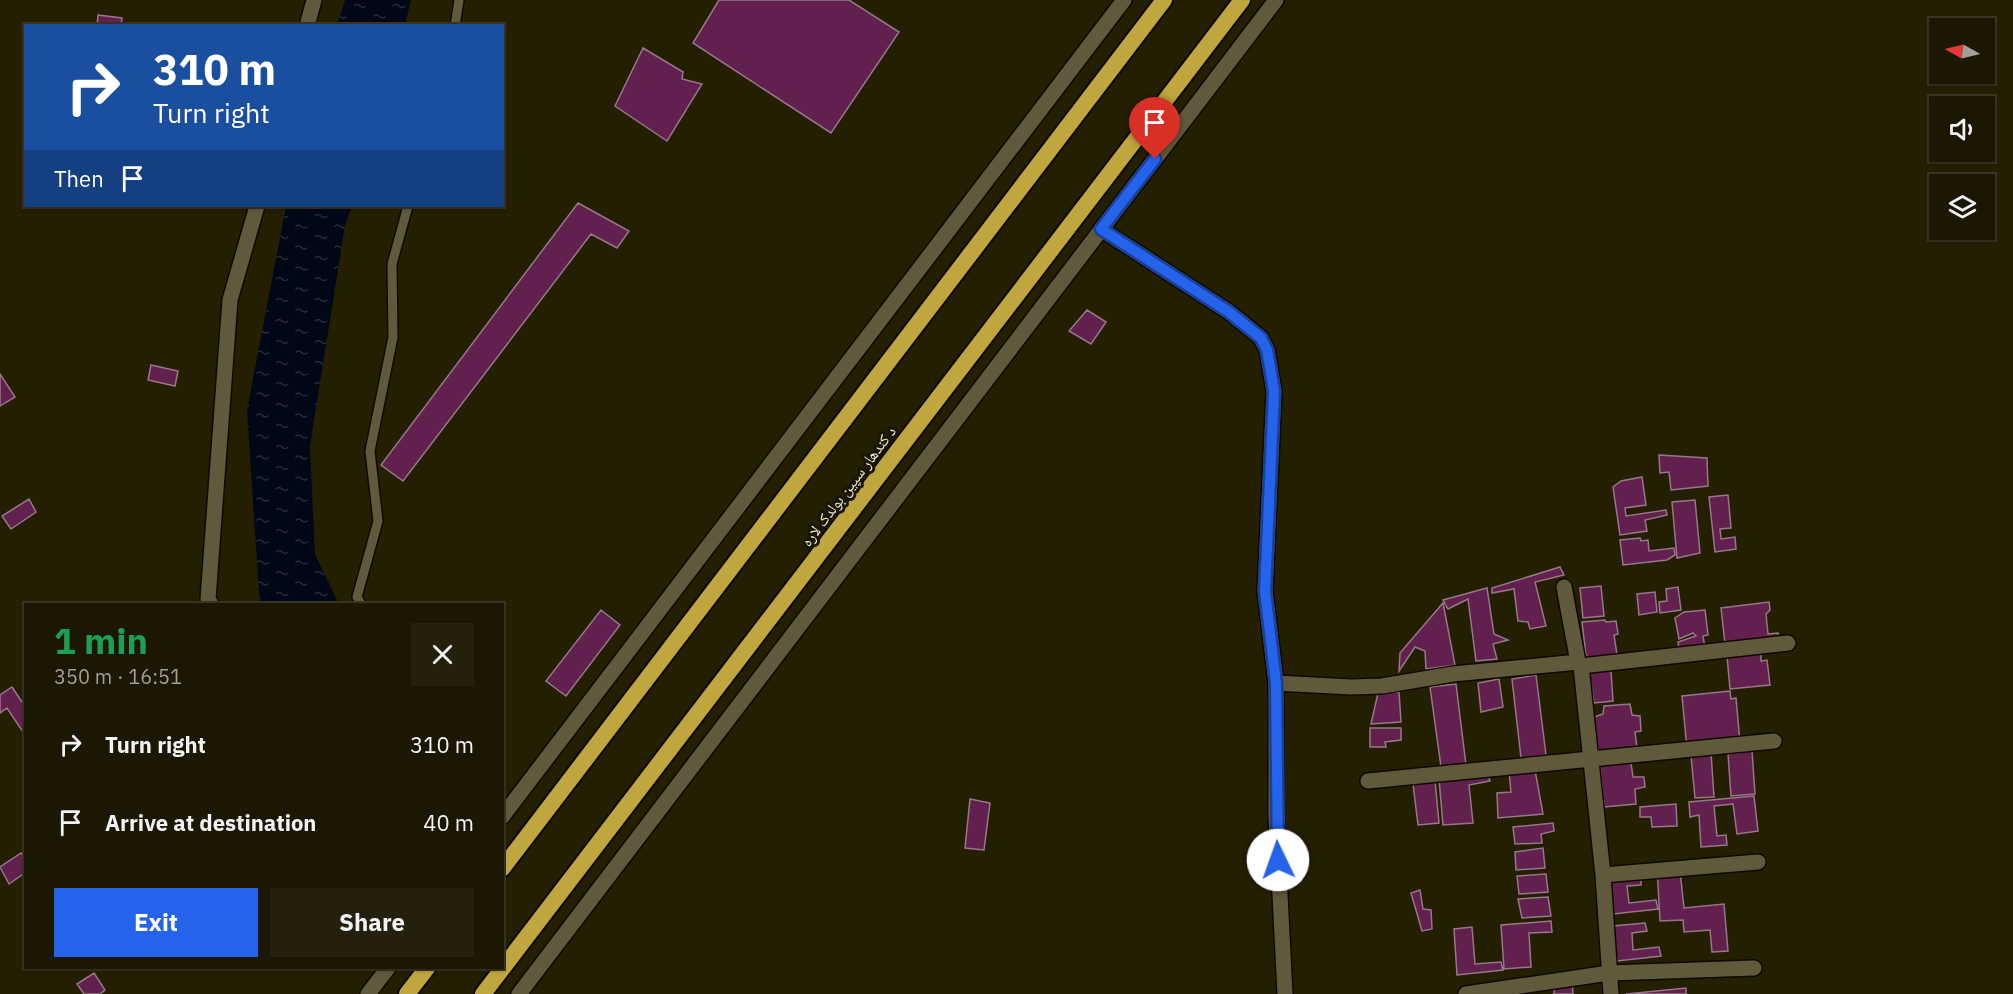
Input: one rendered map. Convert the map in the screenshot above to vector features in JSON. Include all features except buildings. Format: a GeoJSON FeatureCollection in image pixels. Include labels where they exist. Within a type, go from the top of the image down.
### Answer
{"type":"FeatureCollection","features":[{"type":"Feature","properties":{"kind":"highway"},"geometry":{"type":"LineString","coordinates":[[504,866],[1164,0]]}},
{"type":"Feature","properties":{"kind":"highway","name":"د کندهار سپین بولدک لاره"},"geometry":{"type":"LineString","coordinates":[[504,966],[1242,0]]}},
{"type":"Feature","properties":{"kind":"highway"},"geometry":{"type":"LineString","coordinates":[[407,994],[426,969]]}},
{"type":"Feature","properties":{"kind":"highway","name":"د کندهار سپین بولدک لاره"},"geometry":{"type":"LineString","coordinates":[[483,994],[502,969]]}},
{"type":"Feature","properties":{"kind":"street"},"geometry":{"type":"LineString","coordinates":[[308,24],[314,0]]}},
{"type":"Feature","properties":{"kind":"street"},"geometry":{"type":"LineString","coordinates":[[504,814],[1123,0]]}},
{"type":"Feature","properties":{"kind":"street"},"geometry":{"type":"LineString","coordinates":[[519,994],[1276,0]]}},
{"type":"Feature","properties":{"kind":"street"},"geometry":{"type":"LineString","coordinates":[[210,603],[208,599],[230,300],[257,207]]}},
{"type":"Feature","properties":{"kind":"street"},"geometry":{"type":"LineString","coordinates":[[1101,229],[1229,312],[1261,338],[1267,350],[1274,391],[1265,591],[1276,683],[1276,815],[1285,994]]}},
{"type":"Feature","properties":{"kind":"street"},"geometry":{"type":"LineString","coordinates":[[1564,587],[1579,664],[1591,760],[1603,875],[1611,994]]}},
{"type":"Feature","properties":{"kind":"street"},"geometry":{"type":"LineString","coordinates":[[1276,683],[1351,687],[1382,686],[1453,674],[1788,643]]}},
{"type":"Feature","properties":{"kind":"street"},"geometry":{"type":"LineString","coordinates":[[1368,781],[1774,741]]}},
{"type":"Feature","properties":{"kind":"street"},"geometry":{"type":"LineString","coordinates":[[1603,875],[1758,862]]}},
{"type":"Feature","properties":{"kind":"street"},"geometry":{"type":"LineString","coordinates":[[1466,994],[1609,973],[1754,968]]}},
{"type":"Feature","properties":{"kind":"street"},"geometry":{"type":"LineString","coordinates":[[368,994],[387,969]]}},
{"type":"Feature","properties":{"kind":"lane"},"geometry":{"type":"LineString","coordinates":[[455,24],[459,0]]}},
{"type":"Feature","properties":{"kind":"lane"},"geometry":{"type":"LineString","coordinates":[[360,603],[357,597],[378,521],[370,451],[393,337],[392,264],[408,207]]}},
{"type":"Feature","properties":{"kind":"water"},"geometry":{"type":"Polygon","coordinates":[[[345,0],[411,0],[405,24],[337,24],[345,0]]]}},
{"type":"Feature","properties":{"kind":"water"},"geometry":{"type":"Polygon","coordinates":[[[286,207],[352,207],[345,226],[310,446],[315,554],[339,603],[261,603],[247,410],[286,207]]]}},
{"type":"Feature","properties":{"kind":"route"},"geometry":{"type":"LineString","coordinates":[[1155,159],[1101,229],[1229,312],[1261,338],[1267,350],[1274,391],[1265,591],[1266,615],[1276,683],[1278,860]]}}]}
